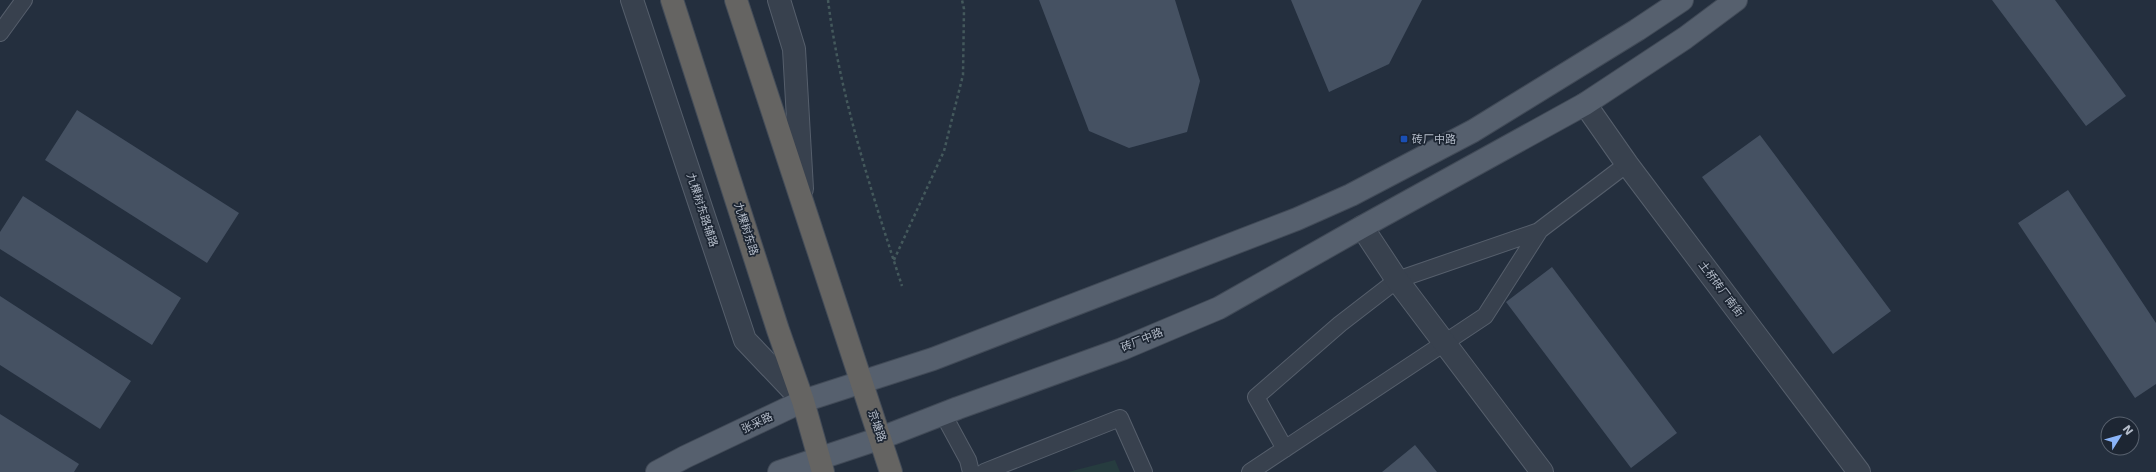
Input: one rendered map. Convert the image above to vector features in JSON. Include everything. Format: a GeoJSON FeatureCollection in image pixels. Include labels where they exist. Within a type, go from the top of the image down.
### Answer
{"type":"FeatureCollection","features":[{"type":"Feature","properties":{"kind":"highway","name":"九棵树东路"},"geometry":{"type":"LineString","coordinates":[[672,0],[778,330],[803,401],[821,465]]}},
{"type":"Feature","properties":{"kind":"highway"},"geometry":{"type":"LineString","coordinates":[[736,0],[861,381]]}},
{"type":"Feature","properties":{"kind":"highway","name":"京塘路"},"geometry":{"type":"LineString","coordinates":[[861,381],[891,472]]}},
{"type":"Feature","properties":{"kind":"main road"},"geometry":{"type":"LineString","coordinates":[[861,381],[946,354],[1297,219],[1351,195],[1473,131],[1682,0]]}},
{"type":"Feature","properties":{"kind":"main road","name":"砖厂中路"},"geometry":{"type":"LineString","coordinates":[[881,438],[1122,348],[1219,308],[1585,104],[1685,38],[1736,0]]}},
{"type":"Feature","properties":{"kind":"main road","name":"张采路"},"geometry":{"type":"LineString","coordinates":[[657,472],[685,457],[803,401],[861,381]]}},
{"type":"Feature","properties":{"kind":"main road"},"geometry":{"type":"LineString","coordinates":[[779,472],[821,465],[881,438]]}},
{"type":"Feature","properties":{"kind":"street","name":"九棵树东路辅路"},"geometry":{"type":"LineString","coordinates":[[632,0],[745,340],[803,401]]}},
{"type":"Feature","properties":{"kind":"street"},"geometry":{"type":"LineString","coordinates":[[779,0],[794,49],[802,204]]}},
{"type":"Feature","properties":{"kind":"street","name":"土桥砖厂南街"},"geometry":{"type":"LineString","coordinates":[[1585,104],[1627,164],[1859,472]]}},
{"type":"Feature","properties":{"kind":"street"},"geometry":{"type":"LineString","coordinates":[[1362,227],[1397,280],[1542,472]]}},
{"type":"Feature","properties":{"kind":"lane"},"geometry":{"type":"LineString","coordinates":[[0,33],[24,0]]}},
{"type":"Feature","properties":{"kind":"lane"},"geometry":{"type":"LineString","coordinates":[[1285,449],[1256,397],[1340,324],[1397,280],[1539,231],[1627,164]]}},
{"type":"Feature","properties":{"kind":"lane"},"geometry":{"type":"LineString","coordinates":[[1250,472],[1485,316],[1539,231]]}},
{"type":"Feature","properties":{"kind":"lane"},"geometry":{"type":"LineString","coordinates":[[944,414],[968,460],[971,472]]}},
{"type":"Feature","properties":{"kind":"lane"},"geometry":{"type":"LineString","coordinates":[[984,472],[1120,418],[1144,472]]}},
{"type":"Feature","properties":{"kind":"path"},"geometry":{"type":"LineString","coordinates":[[828,0],[833,40],[854,125],[902,286]]}},
{"type":"Feature","properties":{"kind":"path"},"geometry":{"type":"LineString","coordinates":[[894,260],[944,151],[963,74],[964,9],[962,0]]}},
{"type":"Feature","properties":{"kind":"green space"},"geometry":{"type":"Polygon","coordinates":[[[1115,460],[1120,472],[1068,472],[1115,460]]]}},
{"type":"Feature","properties":{"kind":"building"},"geometry":{"type":"Polygon","coordinates":[[[1039,0],[1175,0],[1200,81],[1187,132],[1129,148],[1089,131],[1039,0]]]}},
{"type":"Feature","properties":{"kind":"building"},"geometry":{"type":"Polygon","coordinates":[[[1291,0],[1422,0],[1389,64],[1329,92],[1291,0]]]}},
{"type":"Feature","properties":{"kind":"building"},"geometry":{"type":"Polygon","coordinates":[[[1992,0],[2055,0],[2126,96],[2086,126],[1992,0]]]}},
{"type":"Feature","properties":{"kind":"building"},"geometry":{"type":"Polygon","coordinates":[[[77,110],[239,213],[207,263],[45,160],[77,110]]]}},
{"type":"Feature","properties":{"kind":"building"},"geometry":{"type":"Polygon","coordinates":[[[1760,135],[1891,311],[1833,354],[1702,177],[1760,135]]]}},
{"type":"Feature","properties":{"kind":"building"},"geometry":{"type":"Polygon","coordinates":[[[2068,190],[2156,323],[2156,384],[2135,398],[2018,223],[2068,190]]]}},
{"type":"Feature","properties":{"kind":"building"},"geometry":{"type":"Polygon","coordinates":[[[23,196],[181,298],[152,345],[0,249],[0,232],[23,196]]]}},
{"type":"Feature","properties":{"kind":"building"},"geometry":{"type":"Polygon","coordinates":[[[1552,267],[1677,433],[1631,468],[1506,302],[1552,267]]]}},
{"type":"Feature","properties":{"kind":"building"},"geometry":{"type":"Polygon","coordinates":[[[0,296],[131,381],[100,429],[0,365],[0,296]]]}},
{"type":"Feature","properties":{"kind":"building"},"geometry":{"type":"Polygon","coordinates":[[[0,414],[79,464],[74,472],[0,472],[0,414]]]}},
{"type":"Feature","properties":{"kind":"building"},"geometry":{"type":"Polygon","coordinates":[[[1415,445],[1437,472],[1382,472],[1415,445]]]}},
{"type":"Feature","properties":{"kind":"place","name":"砖厂中路"},"geometry":{"type":"Point","coordinates":[1404,139]}}]}
